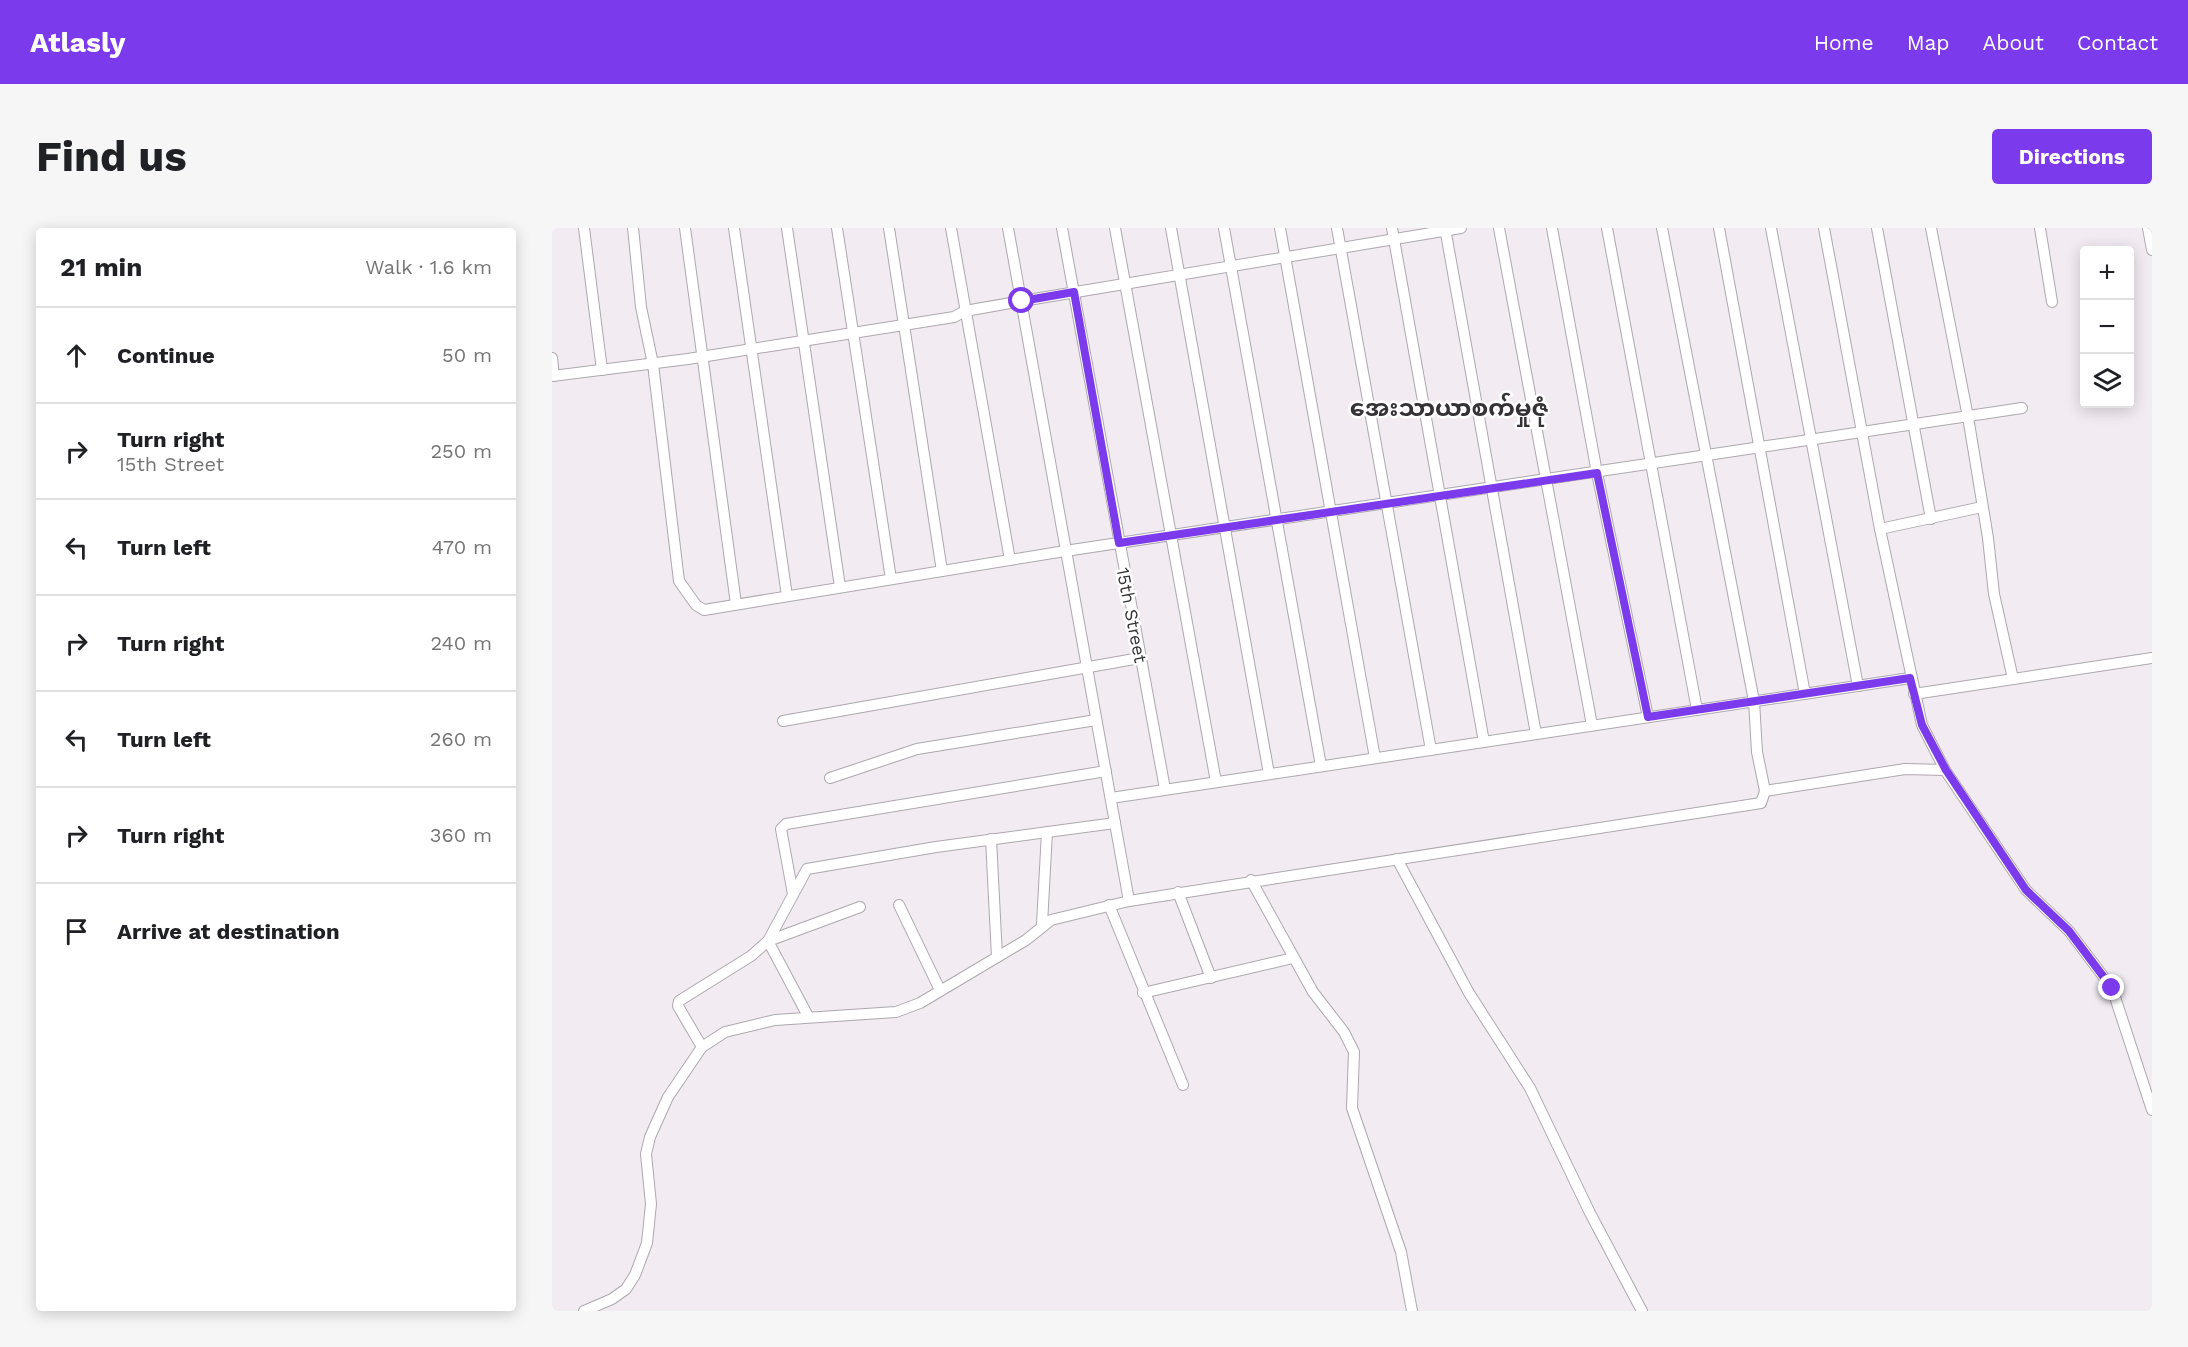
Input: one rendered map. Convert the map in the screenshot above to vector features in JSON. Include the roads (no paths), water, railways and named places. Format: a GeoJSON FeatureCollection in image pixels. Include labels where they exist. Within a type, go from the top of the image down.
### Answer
{"type":"FeatureCollection","features":[{"type":"Feature","properties":{"kind":"street"},"geometry":{"type":"LineString","coordinates":[[584,228],[602,370]]}},
{"type":"Feature","properties":{"kind":"street"},"geometry":{"type":"LineString","coordinates":[[633,228],[641,307],[653,364],[679,581],[696,605],[704,610],[1065,551],[2022,408]]}},
{"type":"Feature","properties":{"kind":"street"},"geometry":{"type":"LineString","coordinates":[[685,228],[736,604]]}},
{"type":"Feature","properties":{"kind":"street"},"geometry":{"type":"LineString","coordinates":[[734,228],[788,596]]}},
{"type":"Feature","properties":{"kind":"street"},"geometry":{"type":"LineString","coordinates":[[787,228],[840,587]]}},
{"type":"Feature","properties":{"kind":"street"},"geometry":{"type":"LineString","coordinates":[[837,228],[891,579]]}},
{"type":"Feature","properties":{"kind":"street"},"geometry":{"type":"LineString","coordinates":[[889,228],[942,571]]}},
{"type":"Feature","properties":{"kind":"street"},"geometry":{"type":"LineString","coordinates":[[951,228],[1011,560]]}},
{"type":"Feature","properties":{"kind":"street"},"geometry":{"type":"LineString","coordinates":[[1008,228],[1129,901]]}},
{"type":"Feature","properties":{"kind":"street","name":"15th Street"},"geometry":{"type":"LineString","coordinates":[[1062,228],[1165,789]]}},
{"type":"Feature","properties":{"kind":"street"},"geometry":{"type":"LineString","coordinates":[[1114,228],[1216,782]]}},
{"type":"Feature","properties":{"kind":"street"},"geometry":{"type":"LineString","coordinates":[[1172,228],[1269,774]]}},
{"type":"Feature","properties":{"kind":"street"},"geometry":{"type":"LineString","coordinates":[[1224,228],[1321,766]]}},
{"type":"Feature","properties":{"kind":"street"},"geometry":{"type":"LineString","coordinates":[[1280,228],[1375,758]]}},
{"type":"Feature","properties":{"kind":"street"},"geometry":{"type":"LineString","coordinates":[[1337,228],[1431,750]]}},
{"type":"Feature","properties":{"kind":"street"},"geometry":{"type":"LineString","coordinates":[[552,358],[553,376],[653,364],[954,317],[965,311],[1341,246],[1393,233],[1461,228]]}},
{"type":"Feature","properties":{"kind":"street"},"geometry":{"type":"LineString","coordinates":[[1499,228],[1592,725]]}},
{"type":"Feature","properties":{"kind":"street"},"geometry":{"type":"LineString","coordinates":[[1552,228],[1597,473],[1648,717]]}},
{"type":"Feature","properties":{"kind":"street"},"geometry":{"type":"LineString","coordinates":[[1607,228],[1697,710]]}},
{"type":"Feature","properties":{"kind":"street"},"geometry":{"type":"LineString","coordinates":[[584,1311],[612,1299],[626,1289],[635,1275],[646,1243],[651,1204],[646,1154],[650,1137],[668,1097],[702,1047],[725,1032],[775,1020],[808,1016],[896,1012],[920,1003],[997,957],[1026,939],[1042,924],[1109,905],[1251,880],[1761,803],[1765,791],[1757,752],[1754,701],[1662,228]]}},
{"type":"Feature","properties":{"kind":"street"},"geometry":{"type":"LineString","coordinates":[[1719,228],[1805,694]]}},
{"type":"Feature","properties":{"kind":"street"},"geometry":{"type":"LineString","coordinates":[[1770,228],[1858,686]]}},
{"type":"Feature","properties":{"kind":"street"},"geometry":{"type":"LineString","coordinates":[[1824,228],[1880,529],[1910,678],[1922,725],[1946,770],[2026,890],[2069,931],[2112,988],[2152,1110]]}},
{"type":"Feature","properties":{"kind":"street"},"geometry":{"type":"LineString","coordinates":[[1877,228],[1931,519]]}},
{"type":"Feature","properties":{"kind":"street"},"geometry":{"type":"LineString","coordinates":[[1930,228],[1968,417],[1988,538],[1994,594],[2013,679]]}},
{"type":"Feature","properties":{"kind":"street"},"geometry":{"type":"LineString","coordinates":[[2040,228],[2052,302]]}},
{"type":"Feature","properties":{"kind":"street"},"geometry":{"type":"LineString","coordinates":[[2148,228],[2152,250]]}},
{"type":"Feature","properties":{"kind":"street"},"geometry":{"type":"LineString","coordinates":[[1446,229],[1536,734]]}},
{"type":"Feature","properties":{"kind":"street"},"geometry":{"type":"LineString","coordinates":[[1393,233],[1438,496],[1484,742]]}},
{"type":"Feature","properties":{"kind":"street"},"geometry":{"type":"LineString","coordinates":[[1880,529],[1982,507]]}},
{"type":"Feature","properties":{"kind":"street"},"geometry":{"type":"LineString","coordinates":[[783,721],[1140,658]]}},
{"type":"Feature","properties":{"kind":"street"},"geometry":{"type":"LineString","coordinates":[[1914,694],[2152,658]]}},
{"type":"Feature","properties":{"kind":"street"},"geometry":{"type":"LineString","coordinates":[[1111,798],[1910,678]]}},
{"type":"Feature","properties":{"kind":"street"},"geometry":{"type":"LineString","coordinates":[[830,778],[917,749],[1096,720]]}},
{"type":"Feature","properties":{"kind":"street"},"geometry":{"type":"LineString","coordinates":[[1765,791],[1905,770],[1946,770]]}},
{"type":"Feature","properties":{"kind":"street"},"geometry":{"type":"LineString","coordinates":[[793,894],[781,829],[786,824],[1106,771]]}},
{"type":"Feature","properties":{"kind":"street"},"geometry":{"type":"LineString","coordinates":[[702,1047],[678,1006],[679,1001],[751,956],[768,940],[807,869],[991,839],[1115,823]]}},
{"type":"Feature","properties":{"kind":"street"},"geometry":{"type":"LineString","coordinates":[[1042,924],[1047,832]]}},
{"type":"Feature","properties":{"kind":"street"},"geometry":{"type":"LineString","coordinates":[[991,839],[997,957]]}},
{"type":"Feature","properties":{"kind":"street"},"geometry":{"type":"LineString","coordinates":[[1397,859],[1469,993],[1530,1088],[1590,1214],[1642,1311]]}},
{"type":"Feature","properties":{"kind":"street"},"geometry":{"type":"LineString","coordinates":[[1251,880],[1313,992],[1344,1032],[1354,1052],[1352,1108],[1401,1252],[1412,1311]]}},
{"type":"Feature","properties":{"kind":"street"},"geometry":{"type":"LineString","coordinates":[[1178,892],[1210,978]]}},
{"type":"Feature","properties":{"kind":"street"},"geometry":{"type":"LineString","coordinates":[[899,904],[940,990]]}},
{"type":"Feature","properties":{"kind":"street"},"geometry":{"type":"LineString","coordinates":[[1109,905],[1143,993],[1183,1084]]}},
{"type":"Feature","properties":{"kind":"street"},"geometry":{"type":"LineString","coordinates":[[768,940],[860,907]]}},
{"type":"Feature","properties":{"kind":"street"},"geometry":{"type":"LineString","coordinates":[[768,940],[808,1016]]}},
{"type":"Feature","properties":{"kind":"street"},"geometry":{"type":"LineString","coordinates":[[1143,993],[1293,958]]}},
{"type":"Feature","properties":{"kind":"district","name":"အေးသာယာစက်မှုဇုံ"},"geometry":{"type":"Point","coordinates":[1449,408]}}]}
